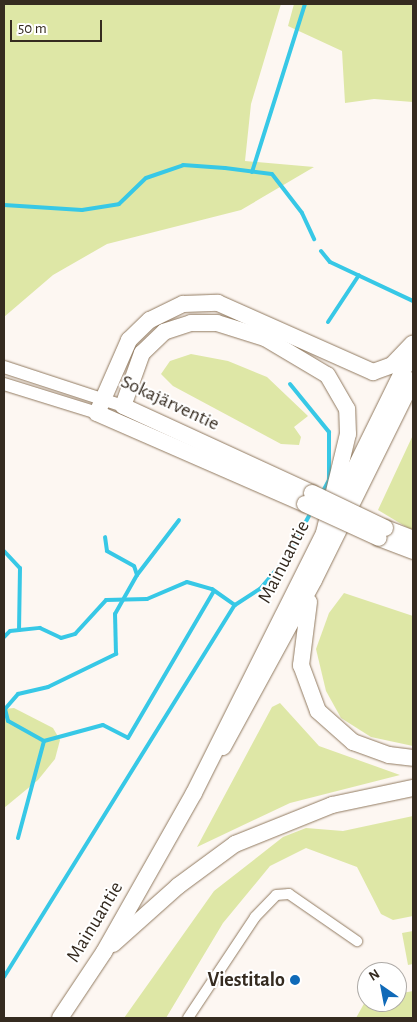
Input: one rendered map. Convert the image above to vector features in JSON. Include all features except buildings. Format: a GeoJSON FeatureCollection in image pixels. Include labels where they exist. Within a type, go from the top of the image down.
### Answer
{"type":"FeatureCollection","features":[{"type":"Feature","properties":{"kind":"main road"},"geometry":{"type":"LineString","coordinates":[[97,413],[101,395],[129,340],[150,320],[183,304],[218,303],[373,372],[392,365],[413,343]]}},
{"type":"Feature","properties":{"kind":"main road"},"geometry":{"type":"LineString","coordinates":[[118,412],[142,353],[164,332],[191,323],[242,330],[309,362],[338,390],[347,409],[345,459],[324,533]]}},
{"type":"Feature","properties":{"kind":"main road","name":"Mainuantie"},"geometry":{"type":"LineString","coordinates":[[60,1018],[104,952],[194,793],[413,350]]}},
{"type":"Feature","properties":{"kind":"main road","name":"Mainuantie"},"geometry":{"type":"LineString","coordinates":[[194,793],[244,716],[413,380]]}},
{"type":"Feature","properties":{"kind":"main road","name":"Sokajärventie"},"geometry":{"type":"LineString","coordinates":[[97,413],[118,412],[382,533]]}},
{"type":"Feature","properties":{"kind":"main road"},"geometry":{"type":"LineString","coordinates":[[382,533],[413,539]]}},
{"type":"Feature","properties":{"kind":"main road"},"geometry":{"type":"LineString","coordinates":[[382,533],[413,551]]}},
{"type":"Feature","properties":{"kind":"main road"},"geometry":{"type":"LineString","coordinates":[[314,580],[301,649],[305,682],[318,710],[353,742],[388,755],[413,758]]}},
{"type":"Feature","properties":{"kind":"main road"},"geometry":{"type":"LineString","coordinates":[[104,952],[178,886],[235,844],[332,805],[413,788]]}},
{"type":"Feature","properties":{"kind":"street","name":"Sokajärventie"},"geometry":{"type":"LineString","coordinates":[[4,367],[101,395],[118,412]]}},
{"type":"Feature","properties":{"kind":"street","name":"Sokajärventie"},"geometry":{"type":"LineString","coordinates":[[4,384],[97,413]]}},
{"type":"Feature","properties":{"kind":"street"},"geometry":{"type":"LineString","coordinates":[[188,1018],[255,918],[276,895],[289,894],[357,941]]}},
{"type":"Feature","properties":{"kind":"green space"},"geometry":{"type":"Polygon","coordinates":[[[4,4],[281,4],[251,104],[245,161],[314,167],[241,210],[107,244],[53,275],[4,317],[4,4]]]}},
{"type":"Feature","properties":{"kind":"green space"},"geometry":{"type":"Polygon","coordinates":[[[294,4],[413,4],[413,102],[374,99],[345,103],[342,51],[288,26],[294,4]]]}},
{"type":"Feature","properties":{"kind":"green space"},"geometry":{"type":"Polygon","coordinates":[[[191,354],[228,361],[267,377],[308,416],[294,427],[301,437],[299,445],[281,444],[173,386],[161,374],[170,361],[191,354]]]}},
{"type":"Feature","properties":{"kind":"green space"},"geometry":{"type":"Polygon","coordinates":[[[413,435],[413,531],[378,510],[413,435]]]}},
{"type":"Feature","properties":{"kind":"green space"},"geometry":{"type":"Polygon","coordinates":[[[344,593],[413,616],[413,746],[371,737],[341,718],[326,691],[316,649],[329,613],[344,593]]]}},
{"type":"Feature","properties":{"kind":"green space"},"geometry":{"type":"Polygon","coordinates":[[[280,703],[319,746],[400,775],[290,803],[197,847],[272,707],[280,703]]]}},
{"type":"Feature","properties":{"kind":"green space"},"geometry":{"type":"Polygon","coordinates":[[[14,708],[53,728],[60,740],[55,759],[38,780],[4,808],[4,709],[14,708]]]}},
{"type":"Feature","properties":{"kind":"green space"},"geometry":{"type":"Polygon","coordinates":[[[413,816],[413,916],[393,920],[381,914],[357,867],[306,848],[270,866],[223,923],[166,1018],[124,1018],[214,891],[283,837],[306,828],[343,831],[413,816]]]}},
{"type":"Feature","properties":{"kind":"green space"},"geometry":{"type":"Polygon","coordinates":[[[413,931],[413,964],[408,965],[402,933],[413,931]]]}},
{"type":"Feature","properties":{"kind":"green space"},"geometry":{"type":"Polygon","coordinates":[[[413,991],[413,1018],[356,1018],[359,1012],[407,1012],[407,992],[413,991]]]}},
{"type":"Feature","properties":{"kind":"waterway"},"geometry":{"type":"LineString","coordinates":[[252,172],[305,4]]}},
{"type":"Feature","properties":{"kind":"waterway"},"geometry":{"type":"LineString","coordinates":[[4,205],[82,210],[119,204],[146,178],[183,165],[225,168],[272,174],[302,213],[314,239]]}},
{"type":"Feature","properties":{"kind":"waterway"},"geometry":{"type":"LineString","coordinates":[[321,251],[330,262],[413,301]]}},
{"type":"Feature","properties":{"kind":"waterway"},"geometry":{"type":"LineString","coordinates":[[328,322],[359,275]]}},
{"type":"Feature","properties":{"kind":"waterway"},"geometry":{"type":"LineString","coordinates":[[290,384],[329,432],[329,480],[322,493]]}},
{"type":"Feature","properties":{"kind":"waterway"},"geometry":{"type":"LineString","coordinates":[[4,977],[235,605],[260,589],[287,557],[311,512]]}},
{"type":"Feature","properties":{"kind":"waterway"},"geometry":{"type":"LineString","coordinates":[[137,575],[179,520]]}},
{"type":"Feature","properties":{"kind":"waterway"},"geometry":{"type":"LineString","coordinates":[[44,741],[8,721],[5,709],[18,694],[48,687],[116,654],[115,614],[137,575],[134,566],[107,551],[105,537]]}},
{"type":"Feature","properties":{"kind":"waterway"},"geometry":{"type":"LineString","coordinates":[[4,551],[20,568],[19,630]]}},
{"type":"Feature","properties":{"kind":"waterway"},"geometry":{"type":"LineString","coordinates":[[4,637],[10,631],[40,628],[61,638],[75,634],[106,600],[147,599],[187,582],[212,589],[235,605]]}},
{"type":"Feature","properties":{"kind":"waterway"},"geometry":{"type":"LineString","coordinates":[[18,838],[44,741],[103,725],[128,738],[214,591]]}},
{"type":"Feature","properties":{"kind":"place","name":"Viestitalo"},"geometry":{"type":"Point","coordinates":[295,980]}}]}
